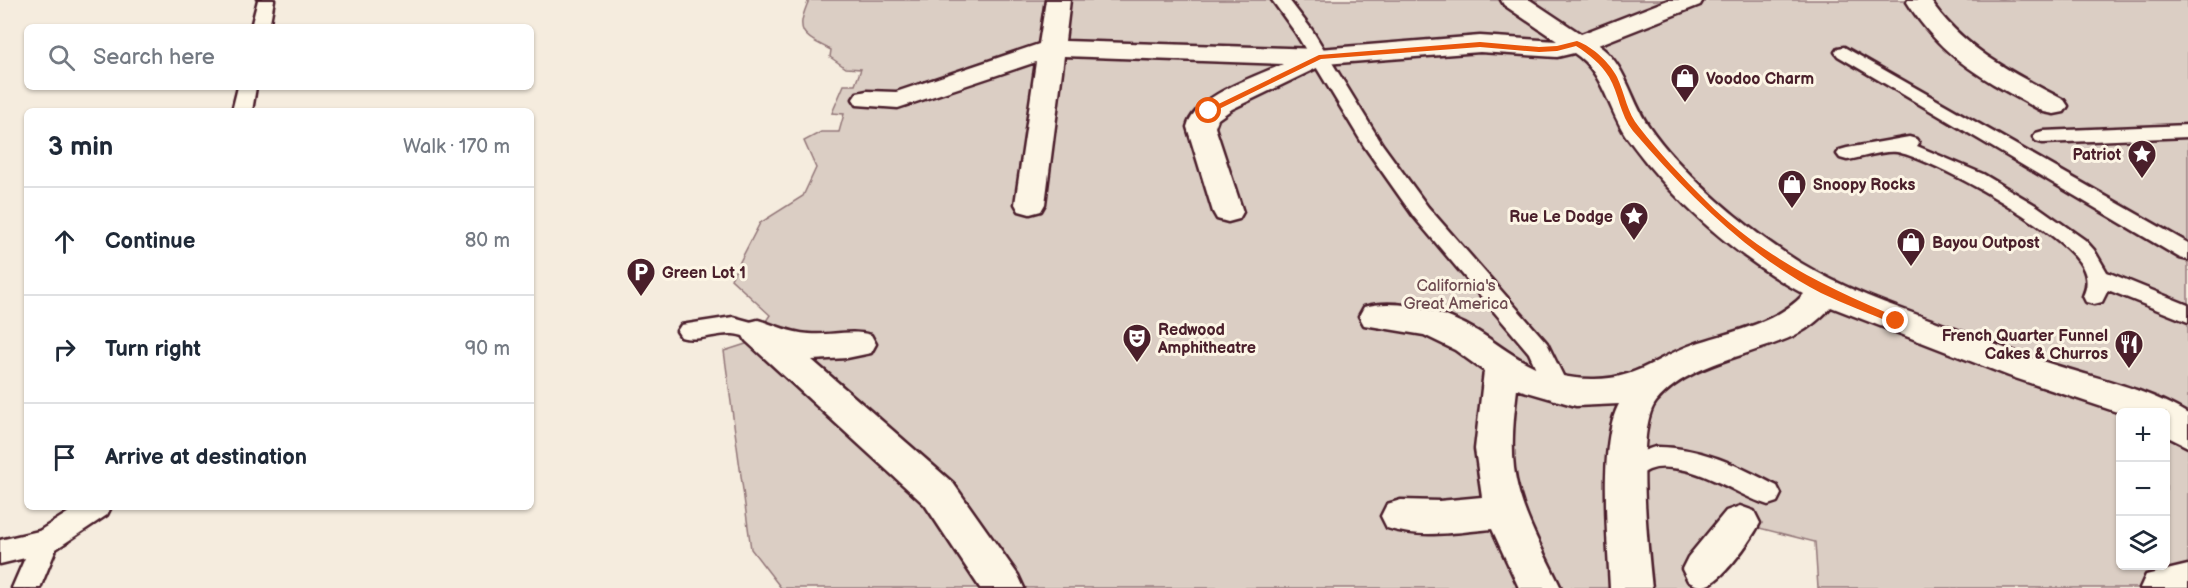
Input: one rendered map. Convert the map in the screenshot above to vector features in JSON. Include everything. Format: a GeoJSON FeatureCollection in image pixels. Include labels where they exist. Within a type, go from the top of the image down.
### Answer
{"type":"FeatureCollection","features":[{"type":"Feature","properties":{"kind":"street"},"geometry":{"type":"LineString","coordinates":[[1032,191],[1058,0]]}},
{"type":"Feature","properties":{"kind":"street"},"geometry":{"type":"LineString","coordinates":[[1513,0],[1603,63],[1613,77],[1634,127],[1704,204],[1741,236],[1788,270],[1826,291],[1961,345],[2146,408]]}},
{"type":"Feature","properties":{"kind":"street"},"geometry":{"type":"LineString","coordinates":[[867,99],[898,100],[1053,48],[1319,57],[1480,44],[1539,50],[1557,49],[1577,44],[1691,0]]}},
{"type":"Feature","properties":{"kind":"street"},"geometry":{"type":"LineString","coordinates":[[1919,2],[1929,20],[1950,43],[1990,70],[2054,106]]}},
{"type":"Feature","properties":{"kind":"street"},"geometry":{"type":"LineString","coordinates":[[1228,212],[1204,139],[1202,119],[1209,111],[1222,103],[1319,57]]}},
{"type":"Feature","properties":{"kind":"street"},"geometry":{"type":"LineString","coordinates":[[1376,316],[1413,319],[1434,325],[1456,334],[1502,366],[1557,388],[1589,393],[1623,391],[1658,378],[1696,357],[1790,326],[1806,313],[1826,291]]}},
{"type":"Feature","properties":{"kind":"street"},"geometry":{"type":"LineString","coordinates":[[758,332],[793,346],[827,348],[859,344]]}},
{"type":"Feature","properties":{"kind":"street"},"geometry":{"type":"LineString","coordinates":[[758,332],[939,494],[1003,588]]}},
{"type":"Feature","properties":{"kind":"street"},"geometry":{"type":"LineString","coordinates":[[1502,366],[1494,450],[1498,482],[1519,548],[1539,588]]}},
{"type":"Feature","properties":{"kind":"street"},"geometry":{"type":"LineString","coordinates":[[1632,588],[1626,522],[1626,474],[1630,417],[1642,394],[1658,378]]}},
{"type":"Feature","properties":{"kind":"street"},"geometry":{"type":"LineString","coordinates":[[2170,421],[2188,432]]}},
{"type":"Feature","properties":{"kind":"street"},"geometry":{"type":"LineString","coordinates":[[1401,516],[1439,517],[1507,512]]}},
{"type":"Feature","properties":{"kind":"street"},"geometry":{"type":"LineString","coordinates":[[1702,569],[1740,523]]}},
{"type":"Feature","properties":{"kind":"street"},"geometry":{"type":"LineString","coordinates":[[2161,588],[2188,583]]}},
{"type":"Feature","properties":{"kind":"lane"},"geometry":{"type":"LineString","coordinates":[[261,24],[266,0]]}},
{"type":"Feature","properties":{"kind":"lane"},"geometry":{"type":"LineString","coordinates":[[1280,0],[1319,57],[1374,146],[1421,212],[1539,349],[1557,388]]}},
{"type":"Feature","properties":{"kind":"lane"},"geometry":{"type":"LineString","coordinates":[[1844,52],[2188,253]]}},
{"type":"Feature","properties":{"kind":"lane"},"geometry":{"type":"LineString","coordinates":[[243,108],[246,90]]}},
{"type":"Feature","properties":{"kind":"lane"},"geometry":{"type":"LineString","coordinates":[[2043,137],[2188,131]]}},
{"type":"Feature","properties":{"kind":"lane"},"geometry":{"type":"LineString","coordinates":[[1847,154],[1925,140]]}},
{"type":"Feature","properties":{"kind":"lane"},"geometry":{"type":"LineString","coordinates":[[1894,145],[1935,158],[1984,181],[2025,207],[2072,241],[2090,259],[2096,286],[2188,314]]}},
{"type":"Feature","properties":{"kind":"lane"},"geometry":{"type":"LineString","coordinates":[[689,331],[726,324],[748,327],[758,332]]}},
{"type":"Feature","properties":{"kind":"lane"},"geometry":{"type":"LineString","coordinates":[[1626,474],[1640,462],[1660,457],[1686,460],[1715,469],[1768,494]]}},
{"type":"Feature","properties":{"kind":"lane"},"geometry":{"type":"LineString","coordinates":[[0,552],[46,541],[93,510]]}},
{"type":"Feature","properties":{"kind":"lane"},"geometry":{"type":"LineString","coordinates":[[26,588],[46,541]]}},
{"type":"Feature","properties":{"kind":"green space","name":"California's Great America"},"geometry":{"type":"Polygon","coordinates":[[[809,0],[2188,0],[2188,588],[1818,588],[1815,542],[1740,523],[1702,569],[1709,588],[781,588],[751,549],[724,351],[752,342],[770,315],[731,279],[760,223],[803,196],[816,168],[804,141],[821,132],[839,132],[844,114],[832,113],[844,85],[855,85],[861,69],[846,68],[830,57],[831,50],[807,36],[802,26],[802,19],[809,0]]]}},
{"type":"Feature","properties":{"kind":"place","name":"Voodoo Charm"},"geometry":{"type":"Point","coordinates":[1685,104]}},
{"type":"Feature","properties":{"kind":"place","name":"Patriot"},"geometry":{"type":"Point","coordinates":[2142,180]}},
{"type":"Feature","properties":{"kind":"place","name":"Snoopy Rocks"},"geometry":{"type":"Point","coordinates":[1792,210]}},
{"type":"Feature","properties":{"kind":"place","name":"Rue Le Dodge"},"geometry":{"type":"Point","coordinates":[1634,242]}},
{"type":"Feature","properties":{"kind":"place","name":"Bayou Outpost"},"geometry":{"type":"Point","coordinates":[1911,268]}},
{"type":"Feature","properties":{"kind":"place","name":"Green Lot 1"},"geometry":{"type":"Point","coordinates":[641,298]}},
{"type":"Feature","properties":{"kind":"place","name":"Redwood Amphitheatre"},"geometry":{"type":"Point","coordinates":[1137,364]}},
{"type":"Feature","properties":{"kind":"place","name":"French Quarter Funnel Cakes & Churros"},"geometry":{"type":"Point","coordinates":[2129,370]}},
{"type":"Feature","properties":{"kind":"route"},"geometry":{"type":"LineString","coordinates":[[1209,111],[1319,57],[1407,52],[1480,44],[1539,50],[1557,49],[1577,44],[1594,54],[1603,63],[1613,77],[1634,127],[1704,204],[1741,236],[1788,270],[1826,291],[1896,321]]}}]}
